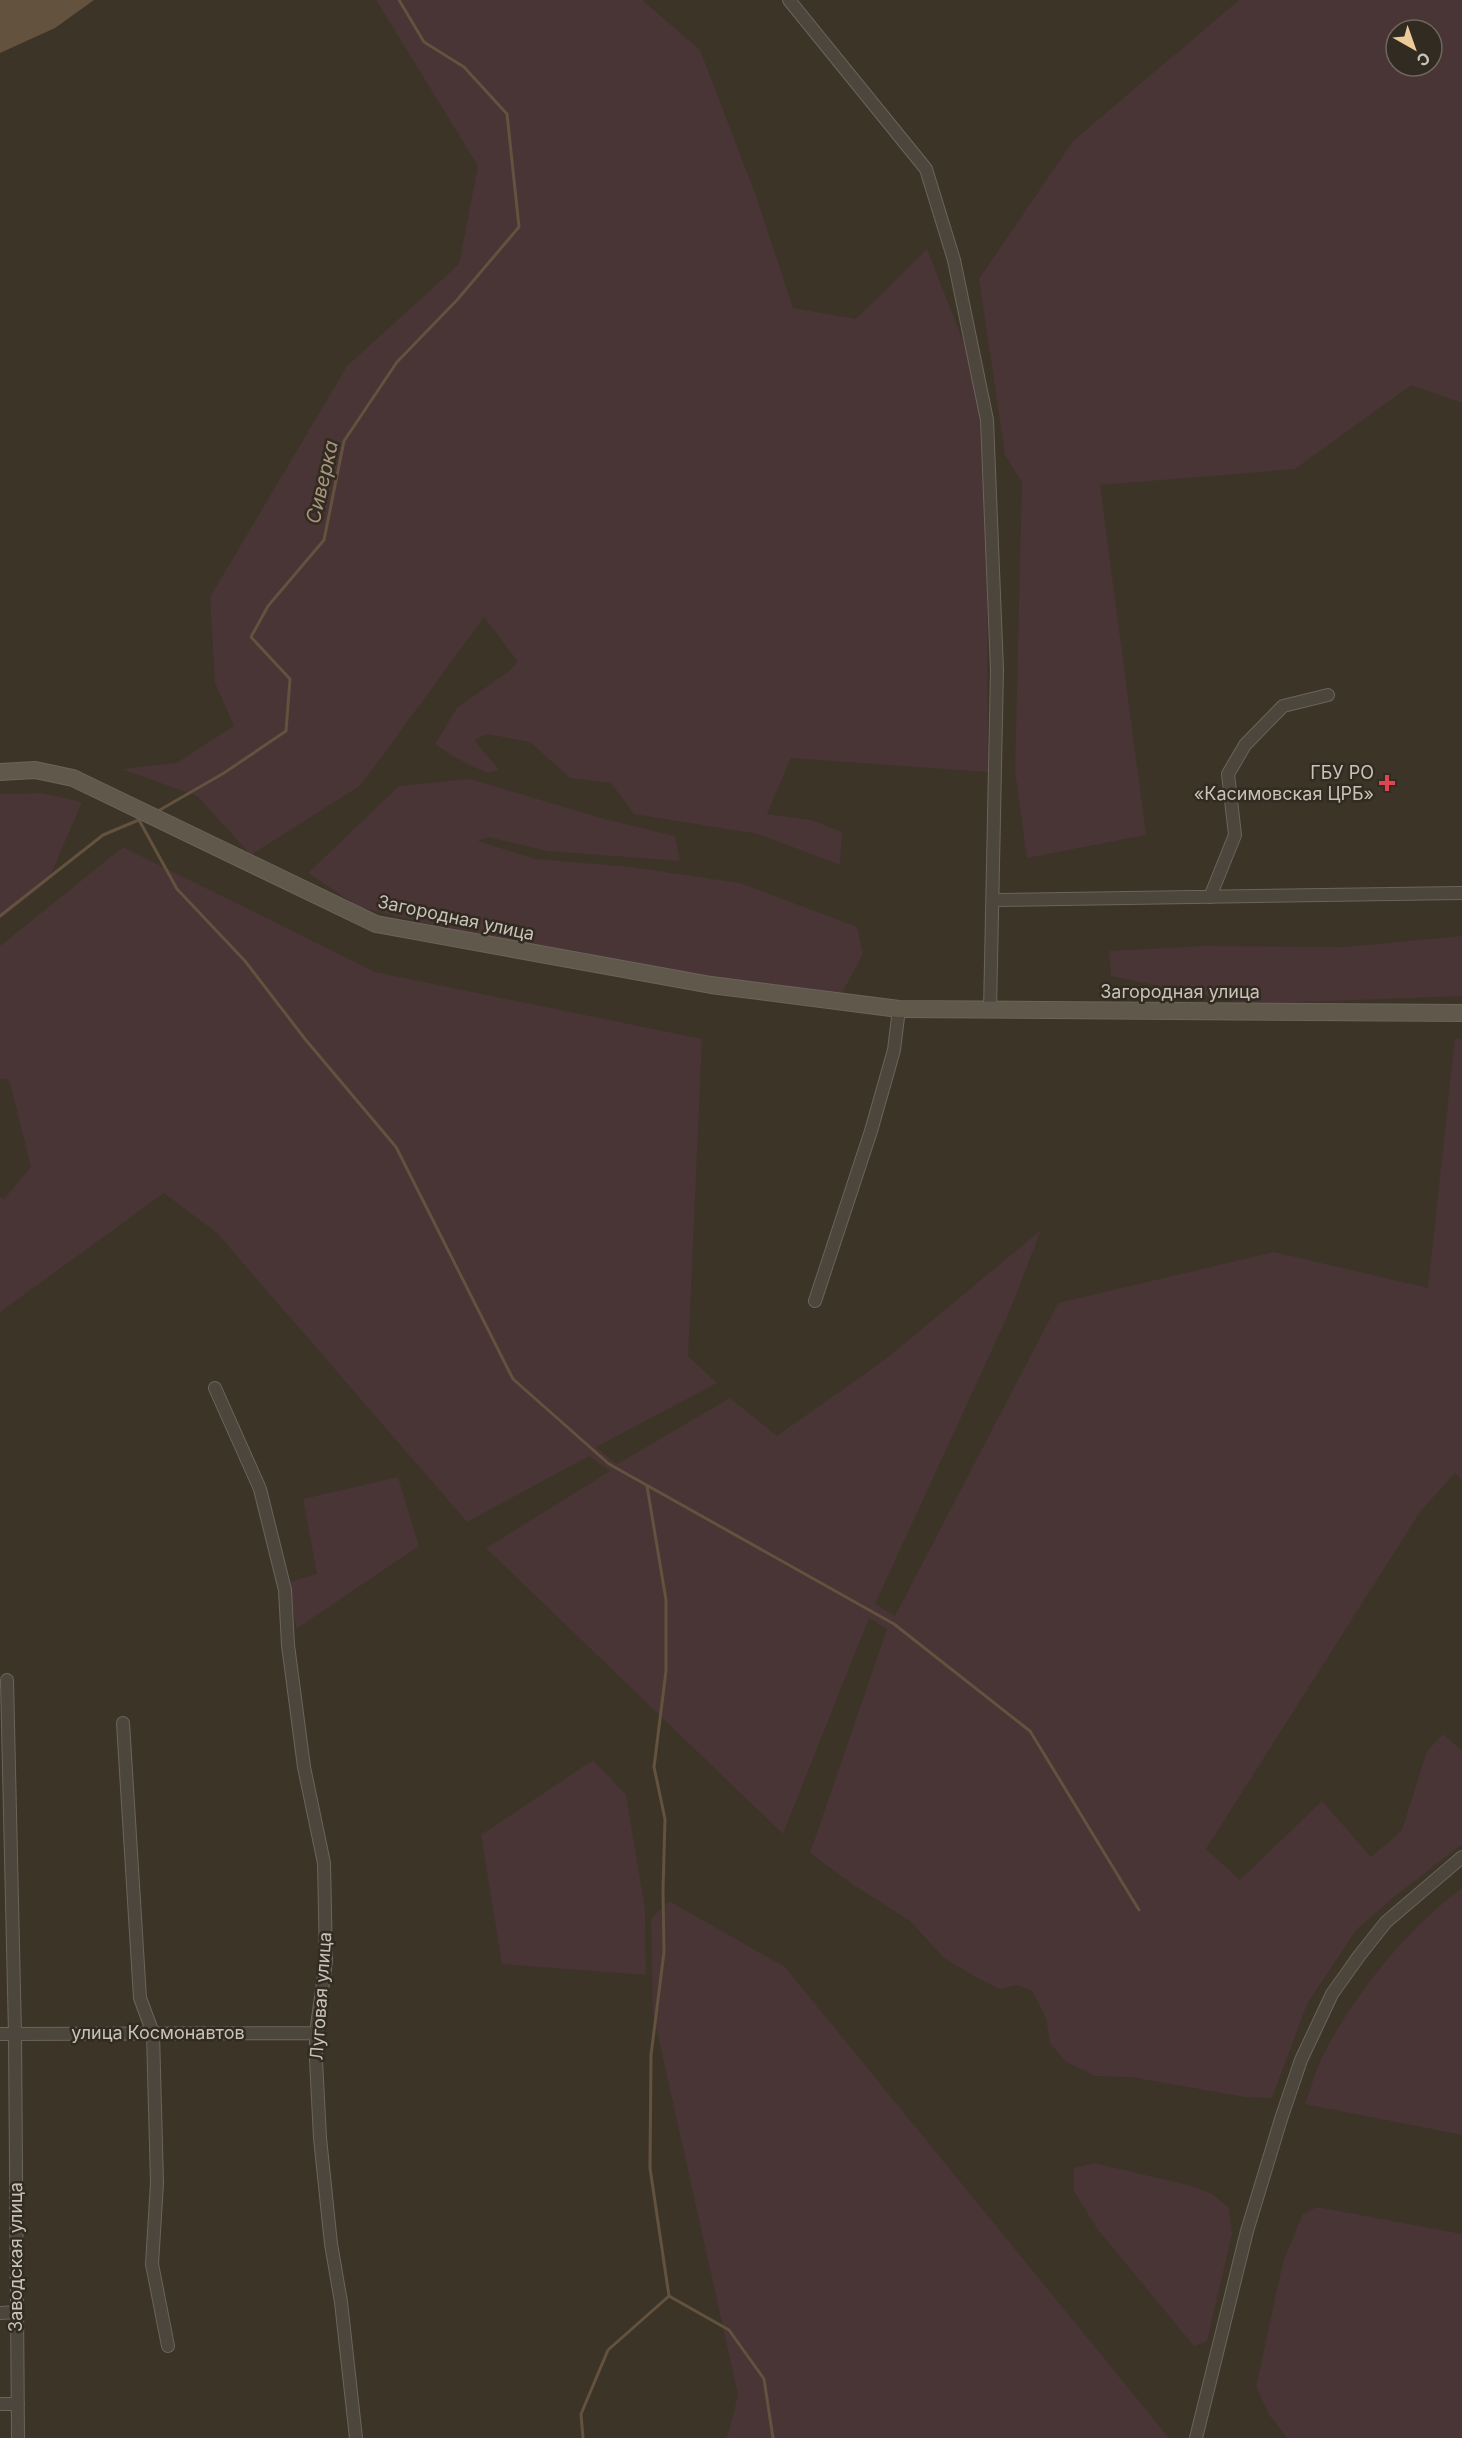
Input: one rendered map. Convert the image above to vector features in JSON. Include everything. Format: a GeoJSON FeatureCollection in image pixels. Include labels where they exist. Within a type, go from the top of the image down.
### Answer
{"type":"FeatureCollection","features":[{"type":"Feature","properties":{"kind":"main road","name":"Загородная улица"},"geometry":{"type":"LineString","coordinates":[[0,772],[35,770],[73,778],[376,924],[711,986],[899,1009],[1462,1013]]}},
{"type":"Feature","properties":{"kind":"street"},"geometry":{"type":"LineString","coordinates":[[789,0],[926,169],[954,260],[987,420],[997,670],[990,1011]]}},
{"type":"Feature","properties":{"kind":"street"},"geometry":{"type":"LineString","coordinates":[[1210,897],[1235,835],[1228,774],[1245,745],[1283,706],[1328,695]]}},
{"type":"Feature","properties":{"kind":"street"},"geometry":{"type":"LineString","coordinates":[[993,900],[1462,894]]}},
{"type":"Feature","properties":{"kind":"street"},"geometry":{"type":"LineString","coordinates":[[815,1301],[872,1131],[894,1050],[899,1009]]}},
{"type":"Feature","properties":{"kind":"street","name":"Луговая улица"},"geometry":{"type":"LineString","coordinates":[[215,1388],[260,1489],[285,1590],[288,1645],[304,1767],[324,1863],[326,1961],[316,2032],[320,2138],[356,2438]]}},
{"type":"Feature","properties":{"kind":"street","name":"Заводская улица"},"geometry":{"type":"LineString","coordinates":[[7,1680],[15,2034],[18,2438]]}},
{"type":"Feature","properties":{"kind":"street"},"geometry":{"type":"LineString","coordinates":[[123,1723],[140,1998],[153,2033],[157,2183],[152,2264],[168,2346]]}},
{"type":"Feature","properties":{"kind":"street"},"geometry":{"type":"LineString","coordinates":[[1196,2438],[1247,2230],[1301,2060],[1332,1994],[1359,1956],[1386,1922],[1462,1857]]}},
{"type":"Feature","properties":{"kind":"street","name":"улица Космонавтов"},"geometry":{"type":"LineString","coordinates":[[0,2034],[316,2032]]}},
{"type":"Feature","properties":{"kind":"street"},"geometry":{"type":"LineString","coordinates":[[0,2313],[17,2312]]}},
{"type":"Feature","properties":{"kind":"street"},"geometry":{"type":"LineString","coordinates":[[0,2404],[18,2404]]}},
{"type":"Feature","properties":{"kind":"shaded area"},"geometry":{"type":"Polygon","coordinates":[[[0,0],[94,0],[55,28],[0,53],[0,0]]]}},
{"type":"Feature","properties":{"kind":"shaded area"},"geometry":{"type":"Polygon","coordinates":[[[376,0],[642,0],[700,50],[756,196],[793,308],[856,319],[927,249],[965,346],[986,432],[988,772],[791,758],[767,814],[811,820],[842,832],[840,865],[758,834],[634,814],[611,783],[570,778],[530,742],[487,734],[474,740],[499,770],[487,773],[454,757],[435,744],[457,708],[518,662],[484,617],[361,785],[251,855],[197,796],[121,769],[176,763],[234,726],[215,683],[210,597],[347,366],[459,264],[478,166],[376,0]]]}},
{"type":"Feature","properties":{"kind":"shaded area"},"geometry":{"type":"Polygon","coordinates":[[[1239,0],[1462,0],[1462,403],[1411,385],[1295,469],[1100,485],[1146,835],[1027,858],[1015,771],[1022,482],[1005,455],[979,279],[1073,141],[1239,0]]]}},
{"type":"Feature","properties":{"kind":"shaded area"},"geometry":{"type":"Polygon","coordinates":[[[470,779],[601,818],[675,836],[680,861],[548,851],[488,837],[478,841],[535,859],[631,867],[740,883],[857,927],[863,954],[842,993],[808,991],[702,977],[494,940],[359,907],[308,873],[399,786],[470,779]]]}},
{"type":"Feature","properties":{"kind":"shaded area"},"geometry":{"type":"Polygon","coordinates":[[[42,793],[82,802],[48,881],[4,916],[0,915],[0,794],[42,793]]]}},
{"type":"Feature","properties":{"kind":"shaded area"},"geometry":{"type":"Polygon","coordinates":[[[123,847],[375,972],[702,1039],[688,1356],[717,1383],[596,1447],[617,1464],[730,1398],[777,1436],[887,1358],[1041,1230],[1008,1315],[875,1604],[895,1616],[1058,1303],[1274,1252],[1428,1288],[1455,1038],[1462,1040],[1462,1480],[1455,1473],[1420,1512],[1206,1849],[1240,1880],[1322,1801],[1371,1857],[1402,1830],[1427,1751],[1443,1734],[1462,1751],[1462,1844],[1357,1929],[1307,2004],[1272,2098],[1245,2097],[1131,2077],[1096,2076],[1066,2062],[1050,2043],[1046,2018],[1032,1991],[1018,1985],[999,1989],[943,1957],[910,1921],[855,1886],[810,1853],[887,1629],[869,1618],[783,1834],[486,1548],[610,1471],[589,1456],[467,1522],[217,1233],[164,1193],[0,1312],[0,1197],[4,1199],[31,1167],[9,1079],[0,1079],[0,946],[123,847]]]}},
{"type":"Feature","properties":{"kind":"shaded area"},"geometry":{"type":"Polygon","coordinates":[[[1462,936],[1462,996],[1247,1004],[1111,976],[1109,951],[1204,946],[1345,947],[1462,936]]]}},
{"type":"Feature","properties":{"kind":"shaded area"},"geometry":{"type":"Polygon","coordinates":[[[398,1477],[419,1546],[296,1629],[289,1582],[317,1574],[303,1499],[398,1477]]]}},
{"type":"Feature","properties":{"kind":"shaded area"},"geometry":{"type":"Polygon","coordinates":[[[593,1760],[626,1795],[645,1909],[646,1975],[502,1964],[481,1835],[593,1760]]]}},
{"type":"Feature","properties":{"kind":"shaded area"},"geometry":{"type":"Polygon","coordinates":[[[1462,1888],[1462,2135],[1305,2104],[1322,2057],[1350,2009],[1401,1944],[1420,1924],[1462,1888]]]}},
{"type":"Feature","properties":{"kind":"shaded area"},"geometry":{"type":"Polygon","coordinates":[[[669,1901],[785,1967],[1169,2438],[725,2438],[728,2435],[738,2395],[653,2013],[651,1919],[669,1901]]]}},
{"type":"Feature","properties":{"kind":"shaded area"},"geometry":{"type":"Polygon","coordinates":[[[1094,2163],[1192,2186],[1211,2193],[1229,2208],[1232,2234],[1207,2341],[1194,2346],[1098,2230],[1074,2191],[1074,2168],[1094,2163]]]}},
{"type":"Feature","properties":{"kind":"shaded area"},"geometry":{"type":"Polygon","coordinates":[[[1317,2207],[1462,2234],[1462,2438],[1287,2438],[1270,2416],[1256,2387],[1283,2262],[1303,2214],[1317,2207]]]}},
{"type":"Feature","properties":{"kind":"waterway","name":"Сиверка"},"geometry":{"type":"LineString","coordinates":[[158,811],[224,773],[286,731],[290,679],[251,637],[268,606],[324,540],[344,441],[397,362],[457,300],[519,227],[507,114],[464,67],[424,42],[399,0]]}},
{"type":"Feature","properties":{"kind":"waterway","name":"Сиверка"},"geometry":{"type":"LineString","coordinates":[[0,916],[103,835],[141,819]]}},
{"type":"Feature","properties":{"kind":"waterway"},"geometry":{"type":"LineString","coordinates":[[139,820],[177,889],[245,961],[305,1039],[396,1147],[513,1379],[609,1464],[894,1624],[1030,1731],[1139,1910]]}},
{"type":"Feature","properties":{"kind":"waterway"},"geometry":{"type":"LineString","coordinates":[[647,1486],[666,1600],[666,1671],[654,1767],[665,1819],[664,1952],[651,2055],[650,2168],[669,2296]]}},
{"type":"Feature","properties":{"kind":"waterway"},"geometry":{"type":"LineString","coordinates":[[669,2296],[729,2330],[764,2379],[773,2438]]}},
{"type":"Feature","properties":{"kind":"waterway"},"geometry":{"type":"LineString","coordinates":[[583,2438],[581,2414],[608,2350],[669,2296]]}},
{"type":"Feature","properties":{"kind":"place","name":"ГБУ РО «Касимовская ЦРБ»"},"geometry":{"type":"Point","coordinates":[1387,783]}}]}
